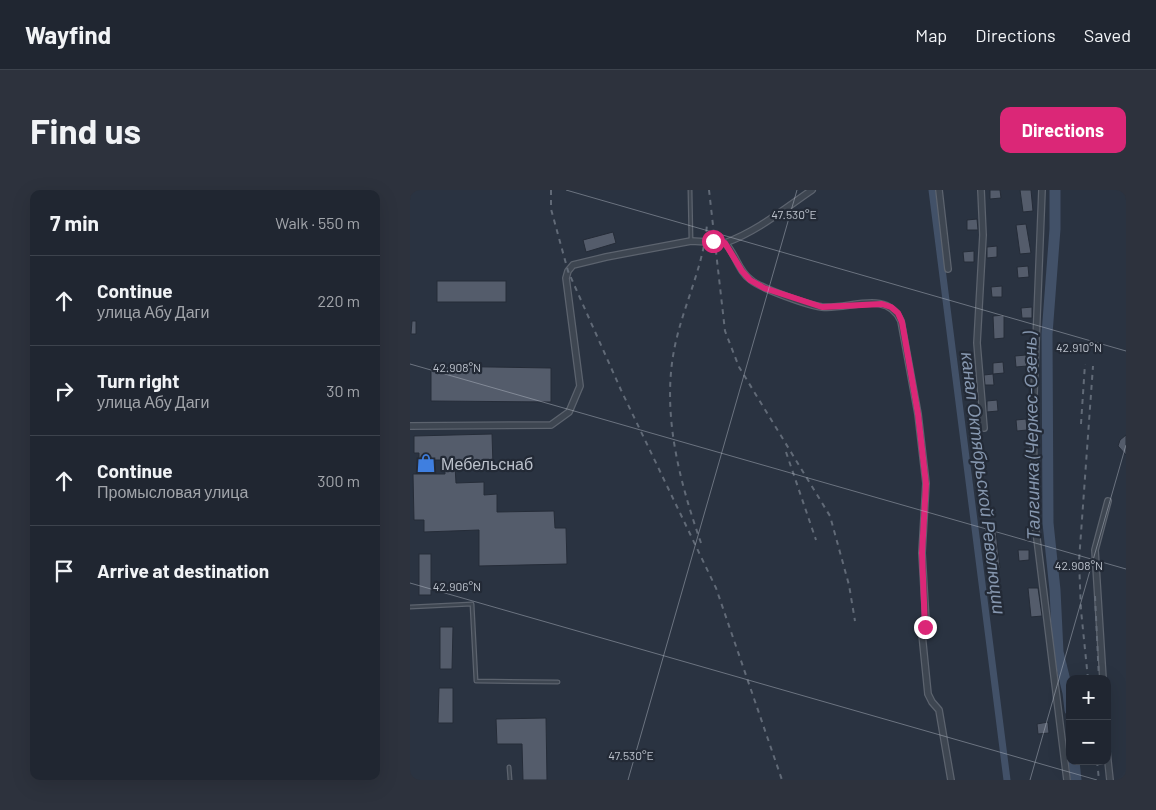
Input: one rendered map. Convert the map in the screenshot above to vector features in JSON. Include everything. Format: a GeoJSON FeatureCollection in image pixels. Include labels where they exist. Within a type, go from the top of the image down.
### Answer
{"type":"FeatureCollection","features":[{"type":"Feature","properties":{"kind":"street"},"geometry":{"type":"LineString","coordinates":[[410,426],[551,425],[569,412],[580,386],[566,278],[568,271],[573,266],[606,257],[691,241],[725,243],[752,232],[812,190]]}},
{"type":"Feature","properties":{"kind":"street"},"geometry":{"type":"LineString","coordinates":[[939,190],[948,269]]}},
{"type":"Feature","properties":{"kind":"street"},"geometry":{"type":"LineString","coordinates":[[981,190],[983,234],[977,343],[984,428]]}},
{"type":"Feature","properties":{"kind":"street"},"geometry":{"type":"LineString","coordinates":[[1042,190],[1033,418],[1035,523],[1067,780]]}},
{"type":"Feature","properties":{"kind":"street"},"geometry":{"type":"LineString","coordinates":[[725,243],[742,271],[750,280],[764,288],[822,307],[872,303],[891,307],[898,313],[902,322],[918,414],[926,484],[922,553],[926,622],[922,634],[928,694],[932,702],[940,710],[952,780]]}},
{"type":"Feature","properties":{"kind":"street"},"geometry":{"type":"LineString","coordinates":[[1103,675],[1095,550],[1108,501]]}},
{"type":"Feature","properties":{"kind":"street"},"geometry":{"type":"LineString","coordinates":[[1108,765],[1110,780]]}},
{"type":"Feature","properties":{"kind":"lane"},"geometry":{"type":"LineString","coordinates":[[690,190],[691,241]]}},
{"type":"Feature","properties":{"kind":"lane"},"geometry":{"type":"LineString","coordinates":[[410,607],[472,604],[476,680],[558,682]]}},
{"type":"Feature","properties":{"kind":"lane"},"geometry":{"type":"LineString","coordinates":[[510,767],[510,780]]}},
{"type":"Feature","properties":{"kind":"building"},"geometry":{"type":"Polygon","coordinates":[[[990,190],[1000,190],[1001,198],[990,199],[990,190]]]}},
{"type":"Feature","properties":{"kind":"building"},"geometry":{"type":"Polygon","coordinates":[[[1020,190],[1031,190],[1033,211],[1023,212],[1020,190]]]}},
{"type":"Feature","properties":{"kind":"building"},"geometry":{"type":"Polygon","coordinates":[[[977,219],[978,230],[967,230],[967,220],[977,219]]]}},
{"type":"Feature","properties":{"kind":"building"},"geometry":{"type":"Polygon","coordinates":[[[1026,224],[1031,253],[1020,254],[1016,225],[1026,224]]]}},
{"type":"Feature","properties":{"kind":"building"},"geometry":{"type":"Polygon","coordinates":[[[613,232],[616,243],[586,252],[583,240],[613,232]]]}},
{"type":"Feature","properties":{"kind":"building"},"geometry":{"type":"Polygon","coordinates":[[[997,246],[997,257],[987,258],[987,247],[997,246]]]}},
{"type":"Feature","properties":{"kind":"building"},"geometry":{"type":"Polygon","coordinates":[[[974,251],[974,262],[964,262],[963,252],[974,251]]]}},
{"type":"Feature","properties":{"kind":"building"},"geometry":{"type":"Polygon","coordinates":[[[1028,266],[1029,277],[1018,278],[1017,267],[1028,266]]]}},
{"type":"Feature","properties":{"kind":"building"},"geometry":{"type":"Polygon","coordinates":[[[437,281],[506,281],[506,302],[437,302],[437,281]]]}},
{"type":"Feature","properties":{"kind":"building"},"geometry":{"type":"Polygon","coordinates":[[[1002,286],[1002,297],[992,297],[991,287],[1002,286]]]}},
{"type":"Feature","properties":{"kind":"building"},"geometry":{"type":"Polygon","coordinates":[[[1032,307],[1032,318],[1022,318],[1021,308],[1032,307]]]}},
{"type":"Feature","properties":{"kind":"building"},"geometry":{"type":"Polygon","coordinates":[[[1004,315],[1004,338],[994,339],[993,316],[1004,315]]]}},
{"type":"Feature","properties":{"kind":"building"},"geometry":{"type":"Polygon","coordinates":[[[412,321],[416,321],[416,334],[411,334],[412,321]]]}},
{"type":"Feature","properties":{"kind":"building"},"geometry":{"type":"Polygon","coordinates":[[[1026,355],[1027,366],[1016,367],[1015,356],[1026,355]]]}},
{"type":"Feature","properties":{"kind":"building"},"geometry":{"type":"Polygon","coordinates":[[[1003,362],[1004,373],[993,374],[993,363],[1003,362]]]}},
{"type":"Feature","properties":{"kind":"building"},"geometry":{"type":"Polygon","coordinates":[[[431,366],[551,368],[551,402],[431,401],[431,366]]]}},
{"type":"Feature","properties":{"kind":"building"},"geometry":{"type":"Polygon","coordinates":[[[993,374],[994,385],[985,385],[984,375],[993,374]]]}},
{"type":"Feature","properties":{"kind":"building"},"geometry":{"type":"Polygon","coordinates":[[[997,400],[998,411],[987,412],[987,401],[997,400]]]}},
{"type":"Feature","properties":{"kind":"building"},"geometry":{"type":"Polygon","coordinates":[[[1026,419],[1027,430],[1017,431],[1016,420],[1026,419]]]}},
{"type":"Feature","properties":{"kind":"building"},"geometry":{"type":"Polygon","coordinates":[[[492,434],[493,466],[455,466],[456,483],[484,482],[484,495],[497,494],[497,512],[554,511],[555,528],[566,528],[567,564],[479,566],[479,530],[424,532],[424,520],[414,520],[413,474],[445,474],[445,460],[419,460],[419,453],[414,453],[414,436],[492,434]]]}},
{"type":"Feature","properties":{"kind":"building"},"geometry":{"type":"Polygon","coordinates":[[[1126,435],[1126,455],[1118,446],[1120,440],[1126,435]]]}},
{"type":"Feature","properties":{"kind":"building"},"geometry":{"type":"Polygon","coordinates":[[[984,522],[995,522],[1000,568],[990,569],[984,522]]]}},
{"type":"Feature","properties":{"kind":"building"},"geometry":{"type":"Polygon","coordinates":[[[1018,550],[1029,550],[1029,560],[1019,561],[1018,550]]]}},
{"type":"Feature","properties":{"kind":"building"},"geometry":{"type":"Polygon","coordinates":[[[419,554],[431,554],[431,595],[419,595],[419,554]]]}},
{"type":"Feature","properties":{"kind":"building"},"geometry":{"type":"Polygon","coordinates":[[[1028,588],[1038,588],[1042,616],[1031,617],[1028,588]]]}},
{"type":"Feature","properties":{"kind":"building"},"geometry":{"type":"Polygon","coordinates":[[[440,627],[453,627],[452,669],[440,669],[440,627]]]}},
{"type":"Feature","properties":{"kind":"building"},"geometry":{"type":"Polygon","coordinates":[[[439,688],[453,688],[453,723],[438,723],[439,688]]]}},
{"type":"Feature","properties":{"kind":"building"},"geometry":{"type":"Polygon","coordinates":[[[546,718],[547,780],[523,780],[522,744],[497,744],[496,719],[546,718]]]}},
{"type":"Feature","properties":{"kind":"building"},"geometry":{"type":"Polygon","coordinates":[[[1048,722],[1049,733],[1038,734],[1037,724],[1048,722]]]}},
{"type":"Feature","properties":{"kind":"waterway","name":"канал Октябрьской Революции"},"geometry":{"type":"LineString","coordinates":[[932,190],[1007,780]]}},
{"type":"Feature","properties":{"kind":"waterway","name":"Талгинка (Черкес-Озень)"},"geometry":{"type":"LineString","coordinates":[[1055,190],[1055,229],[1047,334],[1048,523],[1055,590],[1058,652],[1066,685]]}},
{"type":"Feature","properties":{"kind":"waterway","name":"Талгинка (Черкес-Озень)"},"geometry":{"type":"LineString","coordinates":[[1074,765],[1076,780]]}},
{"type":"Feature","properties":{"kind":"railway"},"geometry":{"type":"LineString","coordinates":[[551,190],[551,209],[568,271],[621,390],[716,588],[782,780]]}},
{"type":"Feature","properties":{"kind":"railway"},"geometry":{"type":"LineString","coordinates":[[709,190],[725,331],[739,367],[830,516],[849,585],[855,621]]}},
{"type":"Feature","properties":{"kind":"railway"},"geometry":{"type":"LineString","coordinates":[[701,543],[679,469],[674,444],[670,392],[676,341],[702,254],[707,224]]}},
{"type":"Feature","properties":{"kind":"railway"},"geometry":{"type":"LineString","coordinates":[[1081,424],[1085,364]]}},
{"type":"Feature","properties":{"kind":"railway"},"geometry":{"type":"LineString","coordinates":[[1088,675],[1081,610],[1079,561],[1093,366]]}},
{"type":"Feature","properties":{"kind":"railway"},"geometry":{"type":"LineString","coordinates":[[786,452],[816,540]]}},
{"type":"Feature","properties":{"kind":"railway"},"geometry":{"type":"LineString","coordinates":[[1095,596],[1099,675]]}},
{"type":"Feature","properties":{"kind":"railway"},"geometry":{"type":"LineString","coordinates":[[1097,765],[1099,780]]}},
{"type":"Feature","properties":{"kind":"place","name":"Мебельснаб"},"geometry":{"type":"Point","coordinates":[426,463]}},
{"type":"Feature","properties":{"kind":"route"},"geometry":{"type":"LineString","coordinates":[[713,241],[725,243],[730,248],[742,271],[750,280],[764,288],[822,307],[872,303],[891,307],[898,313],[902,322],[918,414],[926,484],[922,553],[925,627]]}}]}
